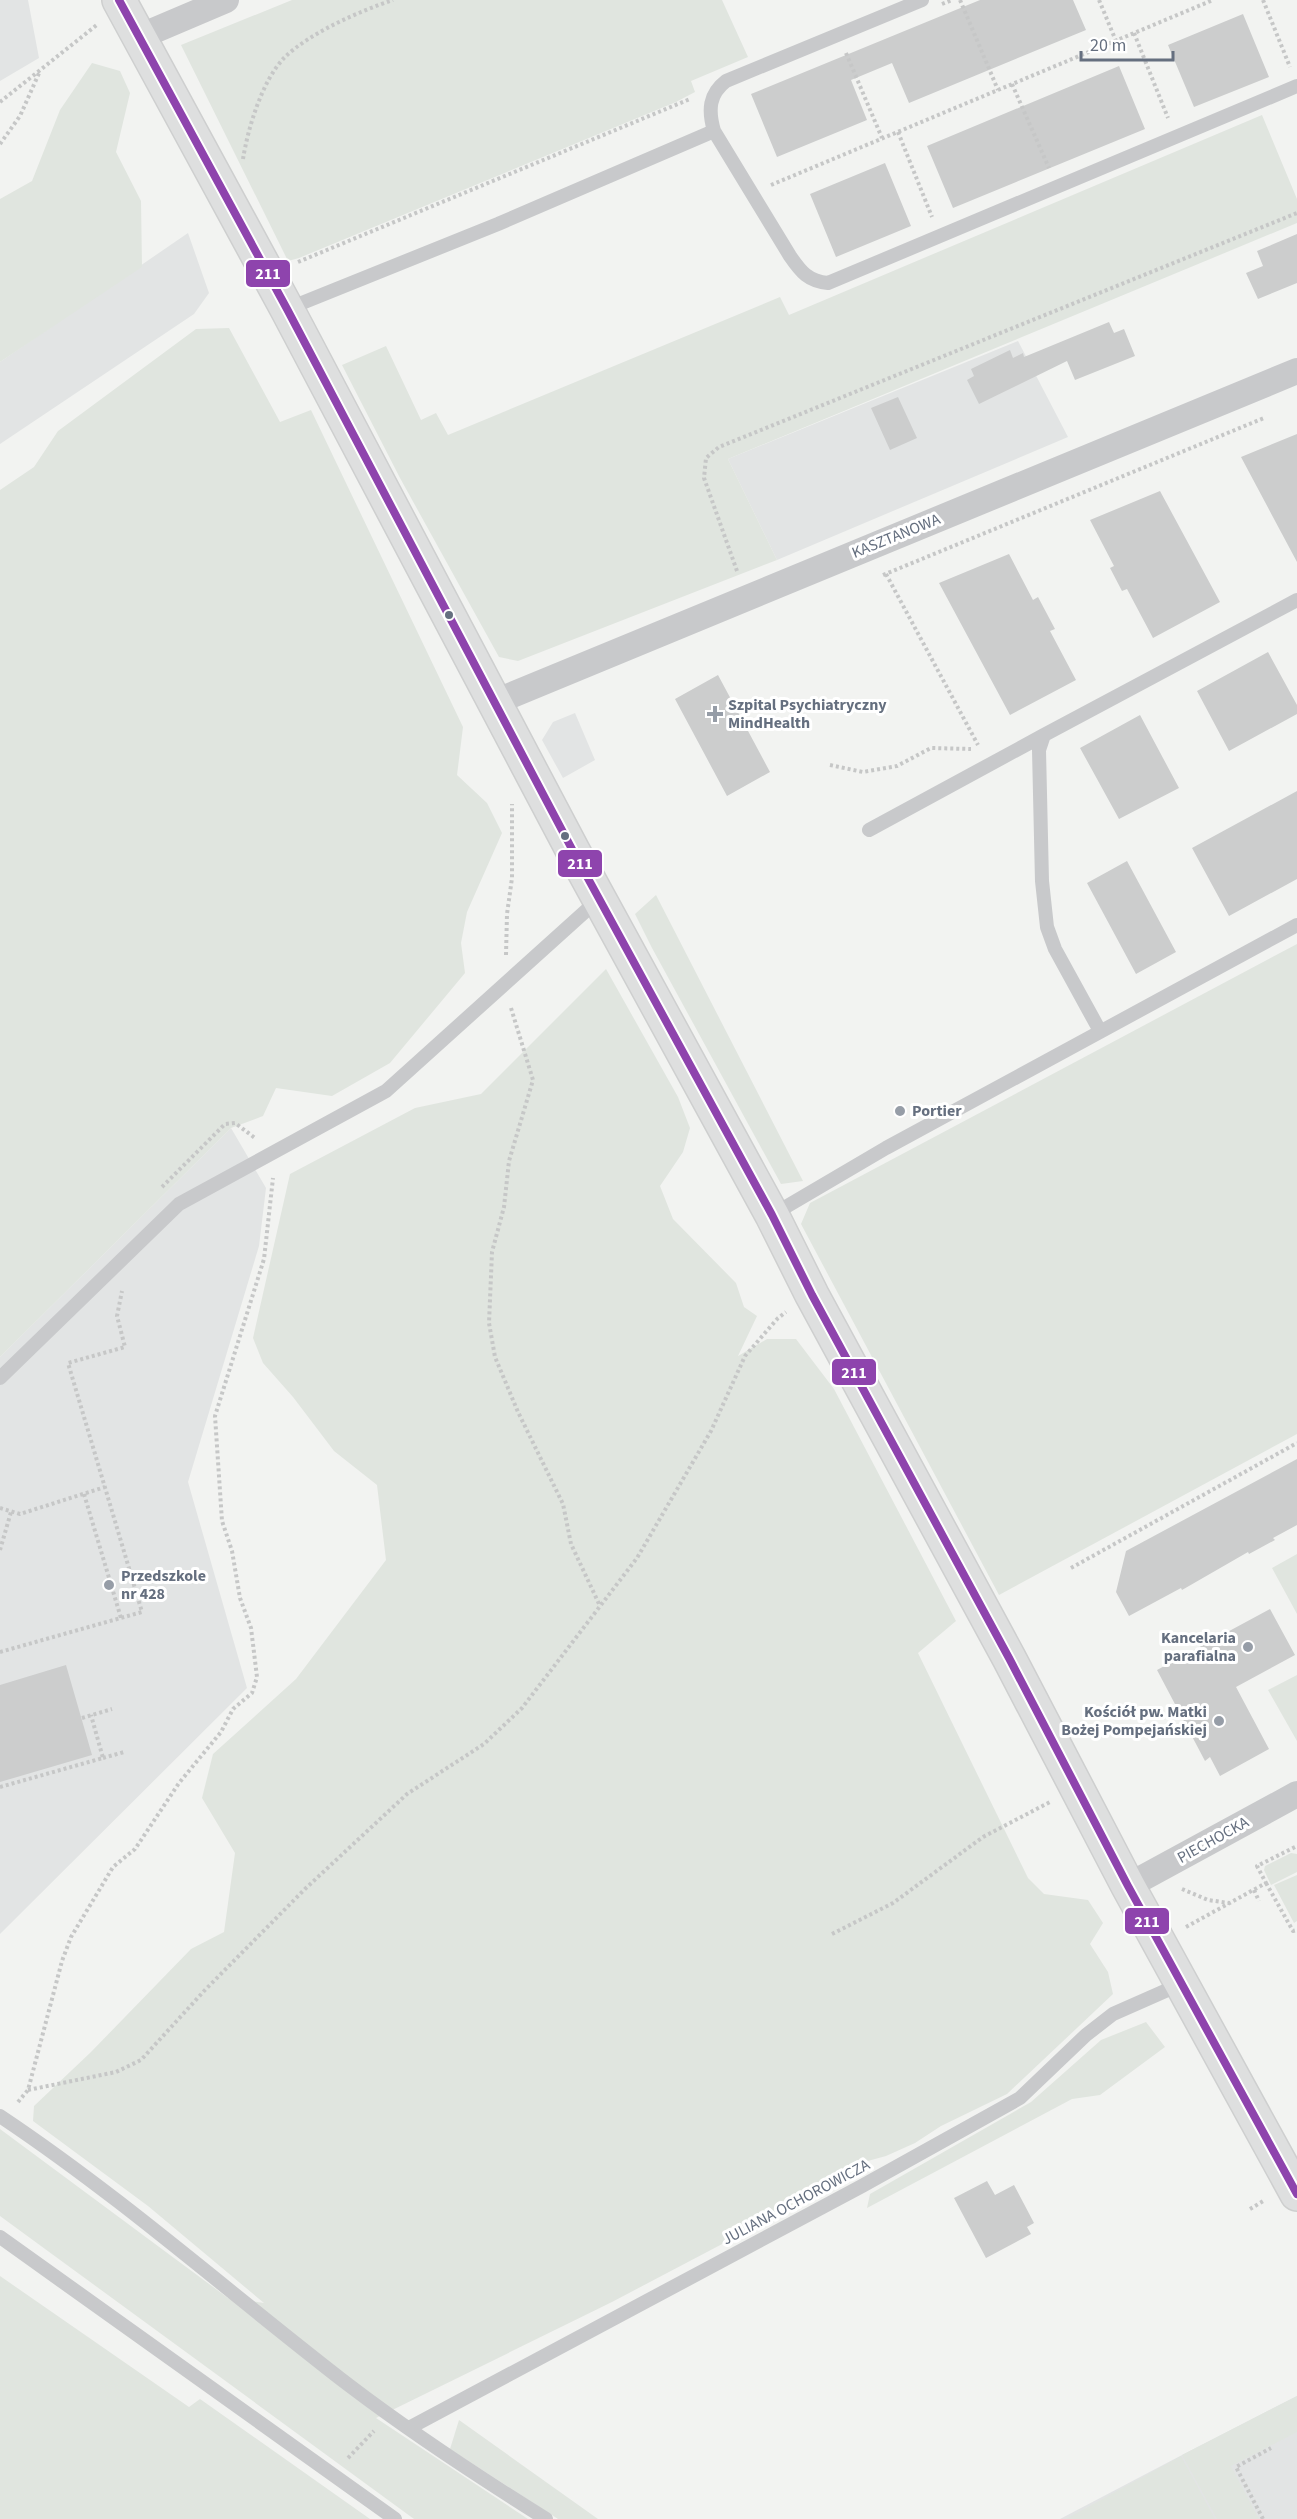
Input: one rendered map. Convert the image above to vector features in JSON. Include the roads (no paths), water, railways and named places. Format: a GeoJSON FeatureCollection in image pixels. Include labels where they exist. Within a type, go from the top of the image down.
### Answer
{"type":"FeatureCollection","features":[{"type":"Feature","properties":{"kind":"street"},"geometry":{"type":"LineString","coordinates":[[139,37],[226,0]]}},
{"type":"Feature","properties":{"kind":"street"},"geometry":{"type":"LineString","coordinates":[[121,3],[287,309],[599,899],[772,1215],[812,1295],[1077,1787],[1140,1880],[1183,1983],[1297,2194]]}},
{"type":"Feature","properties":{"kind":"street","name":"KASZTANOWA"},"geometry":{"type":"LineString","coordinates":[[495,702],[1297,371]]}},
{"type":"Feature","properties":{"kind":"street","name":"PIECHOCKA"},"geometry":{"type":"LineString","coordinates":[[1140,1880],[1297,1794]]}},
{"type":"Feature","properties":{"kind":"lane"},"geometry":{"type":"LineString","coordinates":[[922,0],[726,81],[712,97],[710,117],[714,131],[801,272],[810,280],[828,283],[1296,81]]}},
{"type":"Feature","properties":{"kind":"lane"},"geometry":{"type":"LineString","coordinates":[[287,309],[498,224],[714,131]]}},
{"type":"Feature","properties":{"kind":"lane"},"geometry":{"type":"LineString","coordinates":[[869,830],[1297,600]]}},
{"type":"Feature","properties":{"kind":"lane"},"geometry":{"type":"LineString","coordinates":[[1044,735],[1039,750],[1042,881],[1047,927],[1055,949],[1100,1031]]}},
{"type":"Feature","properties":{"kind":"lane"},"geometry":{"type":"LineString","coordinates":[[0,1378],[179,1204],[386,1091],[599,899]]}},
{"type":"Feature","properties":{"kind":"lane"},"geometry":{"type":"LineString","coordinates":[[772,1215],[850,1167],[1297,925]]}},
{"type":"Feature","properties":{"kind":"lane","name":"JULIANA OCHOROWICZA"},"geometry":{"type":"LineString","coordinates":[[409,2428],[841,2197],[1020,2098],[1086,2035],[1113,2014],[1183,1983]]}},
{"type":"Feature","properties":{"kind":"lane"},"geometry":{"type":"LineString","coordinates":[[2,2117],[83,2173],[351,2386],[483,2479],[546,2519]]}},
{"type":"Feature","properties":{"kind":"lane"},"geometry":{"type":"LineString","coordinates":[[0,2238],[395,2519]]}},
{"type":"Feature","properties":{"kind":"place","name":"Szpital Psychiatryczny MindHealth"},"geometry":{"type":"Point","coordinates":[715,714]}},
{"type":"Feature","properties":{"kind":"place","name":"Portier"},"geometry":{"type":"Point","coordinates":[900,1111]}},
{"type":"Feature","properties":{"kind":"place","name":"Przedszkole nr 428"},"geometry":{"type":"Point","coordinates":[109,1585]}},
{"type":"Feature","properties":{"kind":"place","name":"Kancelaria parafialna"},"geometry":{"type":"Point","coordinates":[1248,1647]}},
{"type":"Feature","properties":{"kind":"place","name":"Kościół pw. Matki Bożej Pompejańskiej"},"geometry":{"type":"Point","coordinates":[1219,1721]}}]}
